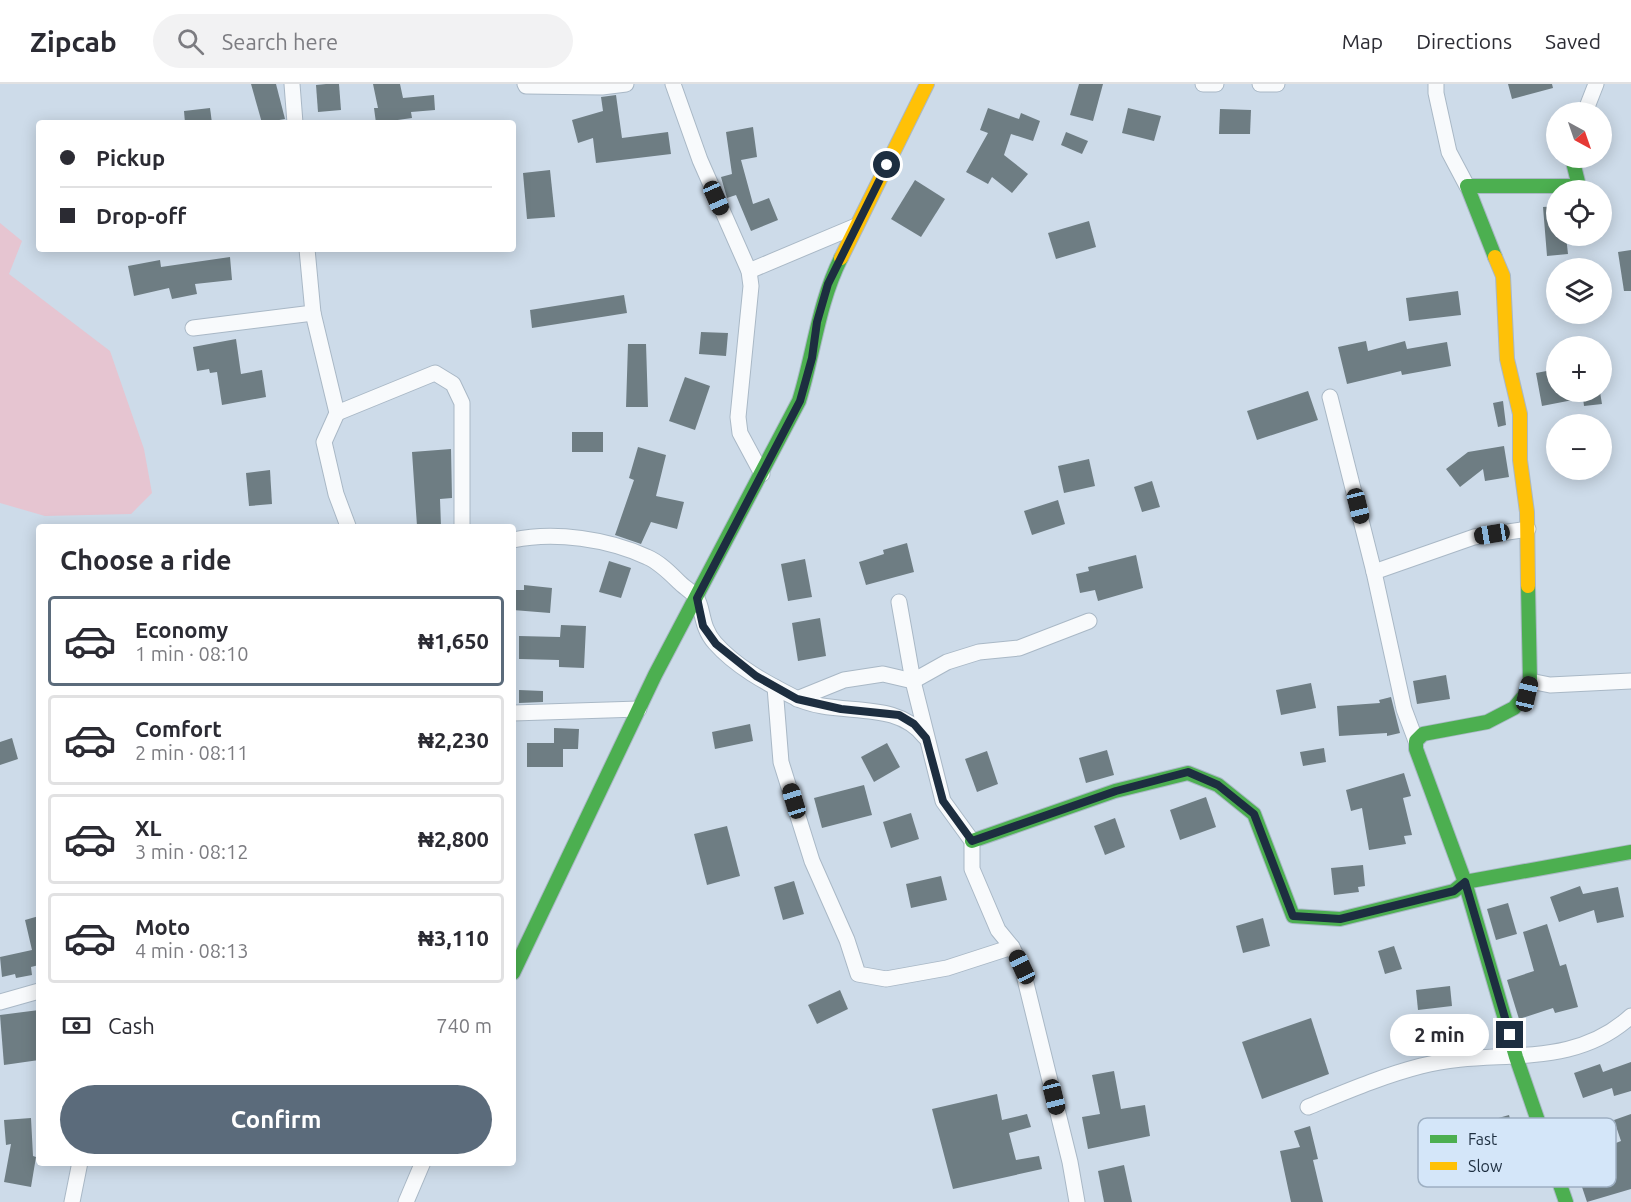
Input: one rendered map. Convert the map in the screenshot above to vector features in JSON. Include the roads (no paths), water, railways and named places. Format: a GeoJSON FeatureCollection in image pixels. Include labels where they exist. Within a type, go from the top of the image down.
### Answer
{"type":"FeatureCollection","features":[{"type":"Feature","properties":{"kind":"street"},"geometry":{"type":"LineString","coordinates":[[292,84],[295,120]]}},
{"type":"Feature","properties":{"kind":"street"},"geometry":{"type":"LineString","coordinates":[[525,84],[526,86],[602,87],[626,84]]}},
{"type":"Feature","properties":{"kind":"street"},"geometry":{"type":"LineString","coordinates":[[673,84],[700,160],[748,271],[751,286],[738,417],[740,433],[762,474]]}},
{"type":"Feature","properties":{"kind":"street"},"geometry":{"type":"LineString","coordinates":[[516,967],[639,709],[800,401],[812,358],[817,322],[828,284],[927,84]]}},
{"type":"Feature","properties":{"kind":"street"},"geometry":{"type":"LineString","coordinates":[[1203,84],[1215,84]]}},
{"type":"Feature","properties":{"kind":"street"},"geometry":{"type":"LineString","coordinates":[[1260,84],[1277,84]]}},
{"type":"Feature","properties":{"kind":"street"},"geometry":{"type":"LineString","coordinates":[[1416,741],[1423,734],[1493,720],[1507,714],[1520,705],[1527,694],[1530,681],[1528,529],[1520,460],[1520,414],[1507,359],[1506,300],[1503,276],[1467,186],[1449,152],[1436,84]]}},
{"type":"Feature","properties":{"kind":"street"},"geometry":{"type":"LineString","coordinates":[[1589,102],[1596,84]]}},
{"type":"Feature","properties":{"kind":"street"},"geometry":{"type":"LineString","coordinates":[[1467,186],[1579,186],[1574,168]]}},
{"type":"Feature","properties":{"kind":"street"},"geometry":{"type":"LineString","coordinates":[[748,271],[856,226]]}},
{"type":"Feature","properties":{"kind":"street"},"geometry":{"type":"LineString","coordinates":[[307,252],[313,313],[337,413],[324,441],[336,494],[347,524]]}},
{"type":"Feature","properties":{"kind":"street"},"geometry":{"type":"LineString","coordinates":[[193,328],[313,313]]}},
{"type":"Feature","properties":{"kind":"street"},"geometry":{"type":"LineString","coordinates":[[337,413],[435,373],[453,384],[462,403],[462,524]]}},
{"type":"Feature","properties":{"kind":"street"},"geometry":{"type":"LineString","coordinates":[[1330,397],[1374,572],[1404,709],[1434,802],[1465,882],[1516,1057],[1537,1118]]}},
{"type":"Feature","properties":{"kind":"street"},"geometry":{"type":"LineString","coordinates":[[1374,572],[1474,537],[1528,529]]}},
{"type":"Feature","properties":{"kind":"street"},"geometry":{"type":"LineString","coordinates":[[516,539],[537,535],[583,540],[622,548],[648,557],[697,598],[703,626],[716,644],[756,676],[797,699],[841,709],[899,715],[914,724],[926,738]]}},
{"type":"Feature","properties":{"kind":"street"},"geometry":{"type":"LineString","coordinates":[[900,602],[913,681],[943,801],[972,841],[972,869],[998,930],[1012,946],[1022,967],[1070,1162],[1077,1202]]}},
{"type":"Feature","properties":{"kind":"street"},"geometry":{"type":"LineString","coordinates":[[797,699],[844,680],[883,674],[913,681],[947,662],[979,652],[1019,648],[1089,621]]}},
{"type":"Feature","properties":{"kind":"street"},"geometry":{"type":"LineString","coordinates":[[1530,681],[1550,685],[1631,681]]}},
{"type":"Feature","properties":{"kind":"street"},"geometry":{"type":"LineString","coordinates":[[775,687],[781,762],[812,861],[847,940],[858,974],[886,979],[927,972],[947,968],[1012,946]]}},
{"type":"Feature","properties":{"kind":"street"},"geometry":{"type":"LineString","coordinates":[[516,713],[639,709]]}},
{"type":"Feature","properties":{"kind":"street"},"geometry":{"type":"LineString","coordinates":[[972,841],[1116,791],[1188,772],[1218,785],[1254,814],[1293,916],[1340,919],[1454,891],[1465,882],[1631,852]]}},
{"type":"Feature","properties":{"kind":"street"},"geometry":{"type":"LineString","coordinates":[[0,1002],[36,992]]}},
{"type":"Feature","properties":{"kind":"street"},"geometry":{"type":"LineString","coordinates":[[1308,1107],[1421,1066],[1470,1057],[1516,1057],[1572,1050],[1616,1030],[1631,1016]]}},
{"type":"Feature","properties":{"kind":"street"},"geometry":{"type":"LineString","coordinates":[[72,1202],[79,1166]]}},
{"type":"Feature","properties":{"kind":"street"},"geometry":{"type":"LineString","coordinates":[[406,1202],[421,1166]]}},
{"type":"Feature","properties":{"kind":"street"},"geometry":{"type":"LineString","coordinates":[[1561,1187],[1566,1202]]}}]}
